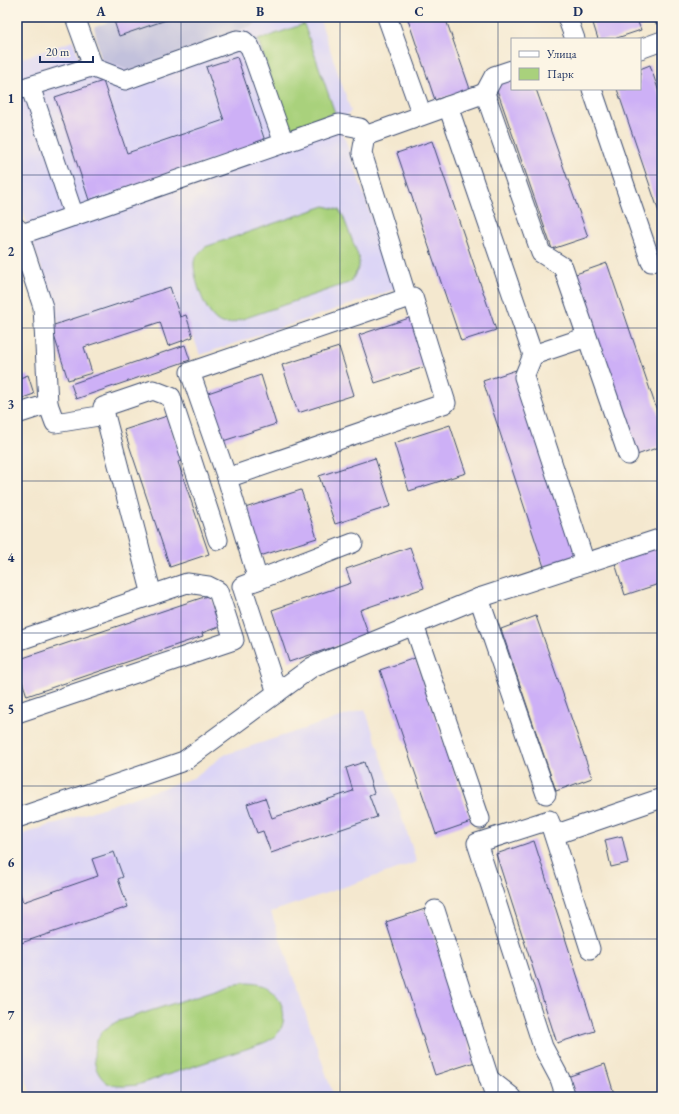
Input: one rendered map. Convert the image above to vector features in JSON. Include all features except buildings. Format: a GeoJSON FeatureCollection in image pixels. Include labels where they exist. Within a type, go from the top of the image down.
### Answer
{"type":"FeatureCollection","features":[{"type":"Feature","properties":{"kind":"lane"},"geometry":{"type":"LineString","coordinates":[[75,17],[91,61],[91,67]]}},
{"type":"Feature","properties":{"kind":"lane"},"geometry":{"type":"LineString","coordinates":[[387,17],[422,115]]}},
{"type":"Feature","properties":{"kind":"lane"},"geometry":{"type":"LineString","coordinates":[[567,17],[575,38]]}},
{"type":"Feature","properties":{"kind":"lane"},"geometry":{"type":"LineString","coordinates":[[74,216],[23,88],[91,67],[125,80],[237,40],[244,41],[250,47],[284,143]]}},
{"type":"Feature","properties":{"kind":"lane"},"geometry":{"type":"LineString","coordinates":[[641,49],[662,41]]}},
{"type":"Feature","properties":{"kind":"lane"},"geometry":{"type":"LineString","coordinates":[[365,136],[485,93],[494,76],[511,70]]}},
{"type":"Feature","properties":{"kind":"lane"},"geometry":{"type":"LineString","coordinates":[[592,90],[651,262]]}},
{"type":"Feature","properties":{"kind":"lane"},"geometry":{"type":"LineString","coordinates":[[485,93],[541,253],[563,267],[628,455]]}},
{"type":"Feature","properties":{"kind":"lane"},"geometry":{"type":"LineString","coordinates":[[448,106],[533,355],[524,377],[585,563]]}},
{"type":"Feature","properties":{"kind":"lane"},"geometry":{"type":"LineString","coordinates":[[105,415],[55,423],[48,404],[43,307],[18,231],[74,216],[340,124],[360,128],[365,136],[362,153],[407,298]]}},
{"type":"Feature","properties":{"kind":"lane"},"geometry":{"type":"LineString","coordinates":[[227,478],[446,402],[413,297],[190,372],[227,478],[258,580]]}},
{"type":"Feature","properties":{"kind":"lane"},"geometry":{"type":"LineString","coordinates":[[533,355],[587,337]]}},
{"type":"Feature","properties":{"kind":"lane"},"geometry":{"type":"LineString","coordinates":[[152,595],[103,407],[153,390],[171,398],[218,540]]}},
{"type":"Feature","properties":{"kind":"lane"},"geometry":{"type":"LineString","coordinates":[[17,414],[48,404]]}},
{"type":"Feature","properties":{"kind":"lane"},"geometry":{"type":"LineString","coordinates":[[17,818],[184,761],[312,667],[479,598],[662,538]]}},
{"type":"Feature","properties":{"kind":"lane"},"geometry":{"type":"LineString","coordinates":[[277,693],[242,586],[353,543]]}},
{"type":"Feature","properties":{"kind":"lane"},"geometry":{"type":"LineString","coordinates":[[17,640],[187,583],[208,586],[218,591],[234,640],[17,713]]}},
{"type":"Feature","properties":{"kind":"lane"},"geometry":{"type":"LineString","coordinates":[[479,598],[546,794]]}},
{"type":"Feature","properties":{"kind":"lane"},"geometry":{"type":"LineString","coordinates":[[414,625],[480,819]]}},
{"type":"Feature","properties":{"kind":"lane"},"geometry":{"type":"LineString","coordinates":[[554,835],[662,798]]}},
{"type":"Feature","properties":{"kind":"lane"},"geometry":{"type":"LineString","coordinates":[[566,1097],[560,1079],[543,1047],[477,843],[549,820],[590,949]]}},
{"type":"Feature","properties":{"kind":"lane"},"geometry":{"type":"LineString","coordinates":[[434,910],[495,1097]]}},
{"type":"Feature","properties":{"kind":"lane"},"geometry":{"type":"LineString","coordinates":[[489,1079],[512,1097]]}},
{"type":"Feature","properties":{"kind":"shaded area"},"geometry":{"type":"Polygon","coordinates":[[[123,17],[257,17],[258,20],[254,25],[129,71],[101,59],[94,27],[123,17]]]}},
{"type":"Feature","properties":{"kind":"shaded area"},"geometry":{"type":"Polygon","coordinates":[[[257,17],[319,17],[351,111],[340,124],[396,289],[200,355],[186,316],[180,317],[170,287],[59,323],[17,193],[17,60],[73,41],[81,63],[101,59],[129,71],[254,25],[258,20],[257,17]]]}},
{"type":"Feature","properties":{"kind":"shaded area"},"geometry":{"type":"Polygon","coordinates":[[[365,709],[417,862],[271,912],[334,1097],[32,1097],[17,1052],[17,836],[193,778],[224,755],[365,709]]]}},
{"type":"Feature","properties":{"kind":"green space"},"geometry":{"type":"Polygon","coordinates":[[[304,24],[335,113],[288,129],[258,40],[304,24]]]}},
{"type":"Feature","properties":{"kind":"green space"},"geometry":{"type":"Polygon","coordinates":[[[325,206],[339,210],[343,216],[359,258],[359,267],[351,282],[231,323],[223,323],[216,320],[206,306],[198,287],[194,262],[200,252],[205,247],[325,206]]]}},
{"type":"Feature","properties":{"kind":"green space"},"geometry":{"type":"Polygon","coordinates":[[[244,983],[257,984],[268,988],[274,992],[281,1004],[284,1018],[282,1025],[280,1031],[270,1040],[137,1085],[121,1086],[109,1084],[97,1071],[94,1059],[95,1045],[101,1033],[116,1022],[231,985],[244,983]]]}}]}
